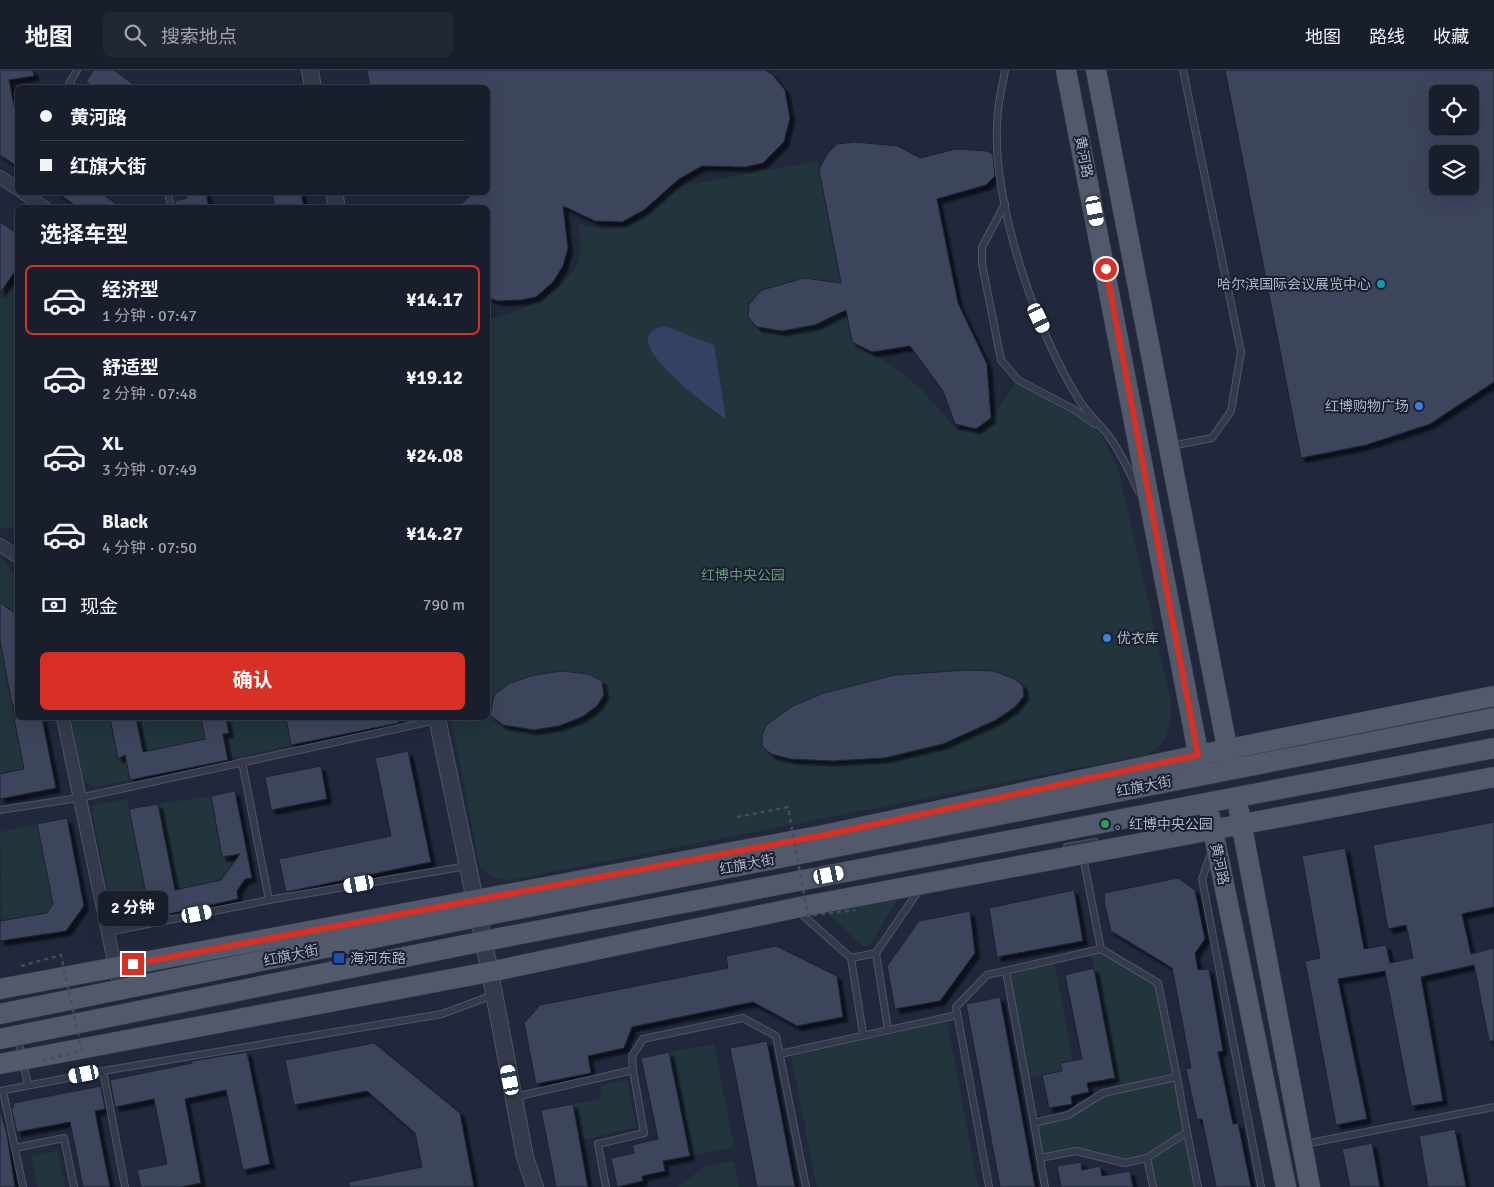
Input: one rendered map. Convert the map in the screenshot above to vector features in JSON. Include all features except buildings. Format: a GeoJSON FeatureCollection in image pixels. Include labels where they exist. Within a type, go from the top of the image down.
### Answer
{"type":"FeatureCollection","features":[{"type":"Feature","properties":{"kind":"main road","name":"黄河路"},"geometry":{"type":"LineString","coordinates":[[1066,70],[1154,521],[1210,823],[1286,1187]]}},
{"type":"Feature","properties":{"kind":"main road","name":"黄河路"},"geometry":{"type":"LineString","coordinates":[[1096,70],[1310,1187]]}},
{"type":"Feature","properties":{"kind":"main road","name":"红旗大街"},"geometry":{"type":"LineString","coordinates":[[0,1014],[120,990],[477,908],[824,835],[1229,759],[1494,696]]}},
{"type":"Feature","properties":{"kind":"main road","name":"红旗大街"},"geometry":{"type":"LineString","coordinates":[[1229,759],[1494,718]]}},
{"type":"Feature","properties":{"kind":"main road","name":"红旗大街"},"geometry":{"type":"LineString","coordinates":[[0,1064],[31,1060],[920,879],[1081,842],[1210,823],[1236,797],[1494,748]]}},
{"type":"Feature","properties":{"kind":"main road","name":"红旗大街"},"geometry":{"type":"LineString","coordinates":[[8,1037],[484,941],[1081,842],[1210,823],[1241,824],[1494,777]]}},
{"type":"Feature","properties":{"kind":"main road","name":"红旗大街"},"geometry":{"type":"LineString","coordinates":[[0,989],[114,967],[477,908]]}},
{"type":"Feature","properties":{"kind":"street"},"geometry":{"type":"LineString","coordinates":[[310,70],[312,85]]}},
{"type":"Feature","properties":{"kind":"street"},"geometry":{"type":"LineString","coordinates":[[0,177],[15,187]]}},
{"type":"Feature","properties":{"kind":"street"},"geometry":{"type":"LineString","coordinates":[[26,195],[41,205]]}},
{"type":"Feature","properties":{"kind":"street"},"geometry":{"type":"LineString","coordinates":[[0,545],[15,555]]}},
{"type":"Feature","properties":{"kind":"street"},"geometry":{"type":"LineString","coordinates":[[63,720],[120,990]]}},
{"type":"Feature","properties":{"kind":"street"},"geometry":{"type":"LineString","coordinates":[[437,720],[484,941],[492,965],[494,994],[525,1157],[535,1187]]}},
{"type":"Feature","properties":{"kind":"lane"},"geometry":{"type":"LineString","coordinates":[[71,85],[76,70]]}},
{"type":"Feature","properties":{"kind":"lane"},"geometry":{"type":"LineString","coordinates":[[1005,70],[998,112],[998,141],[1005,204],[1013,242],[1032,302],[1080,402],[1103,429],[1127,466],[1154,521]]}},
{"type":"Feature","properties":{"kind":"lane"},"geometry":{"type":"LineString","coordinates":[[1169,446],[1212,438],[1231,411],[1241,352],[1183,70]]}},
{"type":"Feature","properties":{"kind":"lane"},"geometry":{"type":"LineString","coordinates":[[1005,204],[982,247],[1001,360],[1018,380],[1075,410],[1103,429]]}},
{"type":"Feature","properties":{"kind":"lane"},"geometry":{"type":"LineString","coordinates":[[0,810],[79,798],[432,720]]}},
{"type":"Feature","properties":{"kind":"lane"},"geometry":{"type":"LineString","coordinates":[[242,762],[269,900]]}},
{"type":"Feature","properties":{"kind":"lane"},"geometry":{"type":"LineString","coordinates":[[1210,823],[1202,879],[1261,1187]]}},
{"type":"Feature","properties":{"kind":"lane"},"geometry":{"type":"LineString","coordinates":[[1062,848],[1081,842],[1100,841]]}},
{"type":"Feature","properties":{"kind":"lane"},"geometry":{"type":"LineString","coordinates":[[1081,842],[1101,949]]}},
{"type":"Feature","properties":{"kind":"lane"},"geometry":{"type":"LineString","coordinates":[[107,932],[269,900],[468,865]]}},
{"type":"Feature","properties":{"kind":"lane"},"geometry":{"type":"LineString","coordinates":[[888,1030],[876,953],[920,879]]}},
{"type":"Feature","properties":{"kind":"lane"},"geometry":{"type":"LineString","coordinates":[[672,926],[792,905],[851,958],[863,1034]]}},
{"type":"Feature","properties":{"kind":"lane"},"geometry":{"type":"LineString","coordinates":[[990,1187],[956,1007],[987,975],[1101,949],[1158,983],[1198,1187]]}},
{"type":"Feature","properties":{"kind":"lane"},"geometry":{"type":"LineString","coordinates":[[851,958],[876,953]]}},
{"type":"Feature","properties":{"kind":"lane"},"geometry":{"type":"LineString","coordinates":[[1006,971],[1046,1187]]}},
{"type":"Feature","properties":{"kind":"lane"},"geometry":{"type":"LineString","coordinates":[[23,1187],[1,1091],[103,1071],[442,1014],[494,994]]}},
{"type":"Feature","properties":{"kind":"lane"},"geometry":{"type":"LineString","coordinates":[[780,1054],[958,1014]]}},
{"type":"Feature","properties":{"kind":"lane"},"geometry":{"type":"LineString","coordinates":[[606,1187],[598,1144],[644,1133],[632,1056],[643,1038],[743,1018],[776,1036],[806,1187]]}},
{"type":"Feature","properties":{"kind":"lane"},"geometry":{"type":"LineString","coordinates":[[8,1037],[31,1060],[28,1085]]}},
{"type":"Feature","properties":{"kind":"lane"},"geometry":{"type":"LineString","coordinates":[[514,1097],[633,1070]]}},
{"type":"Feature","properties":{"kind":"lane"},"geometry":{"type":"LineString","coordinates":[[103,1071],[125,1187]]}},
{"type":"Feature","properties":{"kind":"lane"},"geometry":{"type":"LineString","coordinates":[[1034,1123],[1068,1115],[1104,1093],[1177,1077]]}},
{"type":"Feature","properties":{"kind":"lane"},"geometry":{"type":"LineString","coordinates":[[1302,1145],[1494,1107]]}},
{"type":"Feature","properties":{"kind":"lane"},"geometry":{"type":"LineString","coordinates":[[1040,1158],[1076,1151],[1125,1163],[1148,1158],[1187,1132]]}},
{"type":"Feature","properties":{"kind":"lane"},"geometry":{"type":"LineString","coordinates":[[15,1148],[64,1138],[74,1187]]}},
{"type":"Feature","properties":{"kind":"lane"},"geometry":{"type":"LineString","coordinates":[[1148,1158],[1153,1187]]}},
{"type":"Feature","properties":{"kind":"path"},"geometry":{"type":"LineString","coordinates":[[737,817],[788,807],[808,916],[855,910]]}},
{"type":"Feature","properties":{"kind":"path"},"geometry":{"type":"LineString","coordinates":[[21,966],[61,955],[82,1051],[31,1060]]}},
{"type":"Feature","properties":{"kind":"green space","name":"红博中央公园"},"geometry":{"type":"Polygon","coordinates":[[[817,161],[852,342],[892,365],[923,391],[958,431],[980,425],[988,420],[1018,380],[1075,410],[1099,430],[1118,468],[1171,703],[1168,733],[1161,743],[1149,754],[511,880],[493,878],[480,867],[451,720],[490,720],[490,319],[514,312],[541,300],[564,282],[573,271],[579,259],[579,224],[608,229],[620,228],[631,224],[651,210],[670,188],[817,161]]]}},
{"type":"Feature","properties":{"kind":"green space"},"geometry":{"type":"Polygon","coordinates":[[[6,284],[15,291],[15,527],[0,529],[0,293],[6,284]]]}},
{"type":"Feature","properties":{"kind":"green space"},"geometry":{"type":"Polygon","coordinates":[[[0,557],[11,569],[15,580],[15,614],[0,603],[0,557]]]}},
{"type":"Feature","properties":{"kind":"green space"},"geometry":{"type":"Polygon","coordinates":[[[0,640],[24,769],[0,774],[0,640]]]}},
{"type":"Feature","properties":{"kind":"green space"},"geometry":{"type":"Polygon","coordinates":[[[71,720],[109,720],[118,758],[125,755],[130,780],[94,787],[83,780],[71,720]]]}},
{"type":"Feature","properties":{"kind":"green space"},"geometry":{"type":"Polygon","coordinates":[[[136,720],[201,720],[205,739],[143,752],[136,720]]]}},
{"type":"Feature","properties":{"kind":"green space"},"geometry":{"type":"Polygon","coordinates":[[[226,720],[286,720],[291,745],[228,760],[223,734],[229,733],[226,720]]]}},
{"type":"Feature","properties":{"kind":"green space"},"geometry":{"type":"Polygon","coordinates":[[[211,796],[222,857],[229,856],[231,866],[221,880],[179,889],[165,881],[171,873],[158,804],[211,796]]]}},
{"type":"Feature","properties":{"kind":"green space"},"geometry":{"type":"Polygon","coordinates":[[[127,799],[145,893],[110,900],[92,811],[94,805],[127,799]]]}},
{"type":"Feature","properties":{"kind":"green space"},"geometry":{"type":"Polygon","coordinates":[[[37,824],[51,890],[58,897],[47,913],[2,920],[0,832],[37,824]]]}},
{"type":"Feature","properties":{"kind":"green space"},"geometry":{"type":"Polygon","coordinates":[[[904,888],[870,945],[863,946],[817,903],[904,888]]]}},
{"type":"Feature","properties":{"kind":"green space"},"geometry":{"type":"Polygon","coordinates":[[[1101,949],[1158,983],[1198,1187],[1153,1187],[1148,1158],[1125,1163],[1076,1151],[1040,1158],[1034,1123],[1068,1115],[1103,1093],[1117,1090],[1090,951],[1101,949]]]}},
{"type":"Feature","properties":{"kind":"green space"},"geometry":{"type":"Polygon","coordinates":[[[1054,960],[1073,1061],[1060,1063],[1062,1071],[1026,1078],[1006,971],[1054,960]]]}},
{"type":"Feature","properties":{"kind":"green space"},"geometry":{"type":"Polygon","coordinates":[[[947,1022],[978,1187],[817,1187],[791,1056],[947,1022]]]}},
{"type":"Feature","properties":{"kind":"green space"},"geometry":{"type":"Polygon","coordinates":[[[714,1044],[734,1147],[690,1156],[669,1052],[714,1044]]]}},
{"type":"Feature","properties":{"kind":"green space"},"geometry":{"type":"Polygon","coordinates":[[[627,1079],[636,1127],[580,1141],[573,1104],[602,1098],[600,1086],[627,1079]]]}},
{"type":"Feature","properties":{"kind":"green space"},"geometry":{"type":"Polygon","coordinates":[[[58,1151],[65,1187],[37,1187],[31,1156],[58,1151]]]}},
{"type":"Feature","properties":{"kind":"green space"},"geometry":{"type":"Polygon","coordinates":[[[734,1161],[739,1187],[678,1187],[704,1167],[734,1161]]]}},
{"type":"Feature","properties":{"kind":"water"},"geometry":{"type":"Polygon","coordinates":[[[665,326],[714,345],[726,419],[678,381],[654,355],[649,344],[649,335],[654,330],[665,326]]]}},
{"type":"Feature","properties":{"kind":"place","name":"哈尔滨国际会议展览中心"},"geometry":{"type":"Point","coordinates":[1381,284]}},
{"type":"Feature","properties":{"kind":"place","name":"红博购物广场"},"geometry":{"type":"Point","coordinates":[1419,406]}},
{"type":"Feature","properties":{"kind":"place","name":"优衣库"},"geometry":{"type":"Point","coordinates":[1107,638]}},
{"type":"Feature","properties":{"kind":"place","name":"。红博中央公园"},"geometry":{"type":"Point","coordinates":[1105,824]}},
{"type":"Feature","properties":{"kind":"place","name":"海河东路"},"geometry":{"type":"Point","coordinates":[339,958]}},
{"type":"Feature","properties":{"kind":"route"},"geometry":{"type":"LineString","coordinates":[[133,964],[824,835],[1198,755],[1106,269]]}}]}
